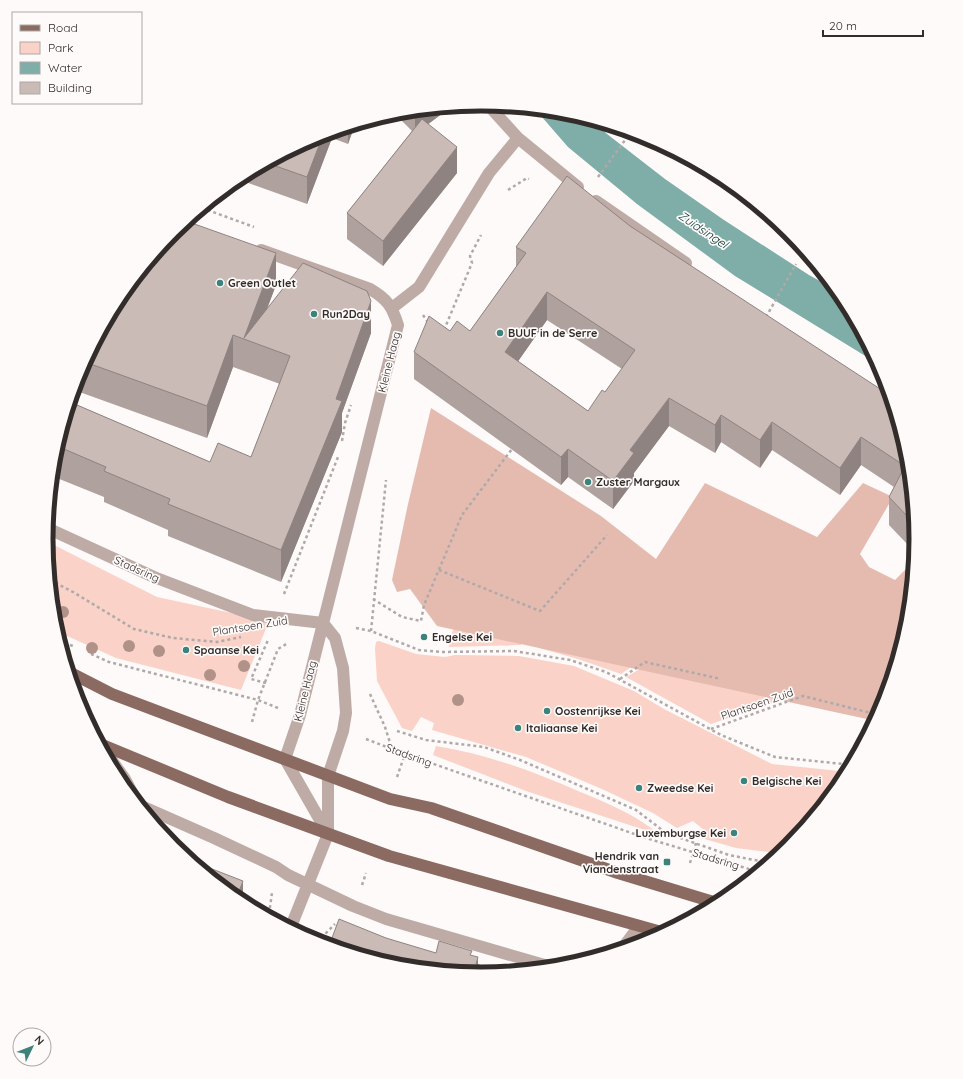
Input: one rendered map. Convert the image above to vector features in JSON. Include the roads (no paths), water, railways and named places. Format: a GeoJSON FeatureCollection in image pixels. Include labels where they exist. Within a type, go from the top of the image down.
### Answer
{"type":"FeatureCollection","features":[{"type":"Feature","properties":{"kind":"main road"},"geometry":{"type":"LineString","coordinates":[[76,675],[112,694],[390,799],[431,808],[618,873],[711,901]]}},
{"type":"Feature","properties":{"kind":"main road"},"geometry":{"type":"LineString","coordinates":[[106,747],[228,797],[389,856],[656,930]]}},
{"type":"Feature","properties":{"kind":"street"},"geometry":{"type":"LineString","coordinates":[[494,111],[518,138],[586,194],[698,271]]}},
{"type":"Feature","properties":{"kind":"street"},"geometry":{"type":"LineString","coordinates":[[251,247],[370,289],[381,295],[392,308],[419,287],[489,173],[518,138]]}},
{"type":"Feature","properties":{"kind":"street","name":"Kleine Haag"},"geometry":{"type":"LineString","coordinates":[[286,759],[300,715],[398,324],[392,308]]}},
{"type":"Feature","properties":{"kind":"street","name":"Stadsring"},"geometry":{"type":"LineString","coordinates":[[53,531],[154,577],[253,615],[323,622]]}},
{"type":"Feature","properties":{"kind":"street"},"geometry":{"type":"LineString","coordinates":[[292,924],[328,834],[328,776],[343,731],[346,713],[343,668],[335,638],[323,622]]}},
{"type":"Feature","properties":{"kind":"street"},"geometry":{"type":"LineString","coordinates":[[286,759],[328,834]]}},
{"type":"Feature","properties":{"kind":"street"},"geometry":{"type":"LineString","coordinates":[[149,809],[214,838],[353,906],[386,919],[540,964]]}},
{"type":"Feature","properties":{"kind":"street"},"geometry":{"type":"LineString","coordinates":[[627,942],[639,926]]}},
{"type":"Feature","properties":{"kind":"water","name":"Zuidsingel"},"geometry":{"type":"Polygon","coordinates":[[[541,116],[565,119],[602,129],[665,179],[724,220],[825,284],[838,301],[853,325],[870,359],[735,276],[637,204],[568,147],[541,116]]]}},
{"type":"Feature","properties":{"kind":"place","name":"Green Outlet"},"geometry":{"type":"Point","coordinates":[220,283]}},
{"type":"Feature","properties":{"kind":"place","name":"Run2Day"},"geometry":{"type":"Point","coordinates":[314,314]}},
{"type":"Feature","properties":{"kind":"place","name":"BUUF in de Serre"},"geometry":{"type":"Point","coordinates":[500,333]}},
{"type":"Feature","properties":{"kind":"place","name":"Zuster Margaux"},"geometry":{"type":"Point","coordinates":[588,482]}},
{"type":"Feature","properties":{"kind":"place","name":"Engelse Kei"},"geometry":{"type":"Point","coordinates":[424,637]}},
{"type":"Feature","properties":{"kind":"place","name":"Spaanse Kei"},"geometry":{"type":"Point","coordinates":[186,650]}},
{"type":"Feature","properties":{"kind":"place","name":"Oostenrijkse Kei"},"geometry":{"type":"Point","coordinates":[547,711]}},
{"type":"Feature","properties":{"kind":"place","name":"Italiaanse Kei"},"geometry":{"type":"Point","coordinates":[518,728]}},
{"type":"Feature","properties":{"kind":"place","name":"Belgische Kei"},"geometry":{"type":"Point","coordinates":[744,781]}},
{"type":"Feature","properties":{"kind":"place","name":"Zweedse Kei"},"geometry":{"type":"Point","coordinates":[639,788]}},
{"type":"Feature","properties":{"kind":"place","name":"Luxemburgse Kei"},"geometry":{"type":"Point","coordinates":[734,833]}},
{"type":"Feature","properties":{"kind":"place","name":"Hendrik van Viandenstraat"},"geometry":{"type":"Point","coordinates":[667,862]}}]}
